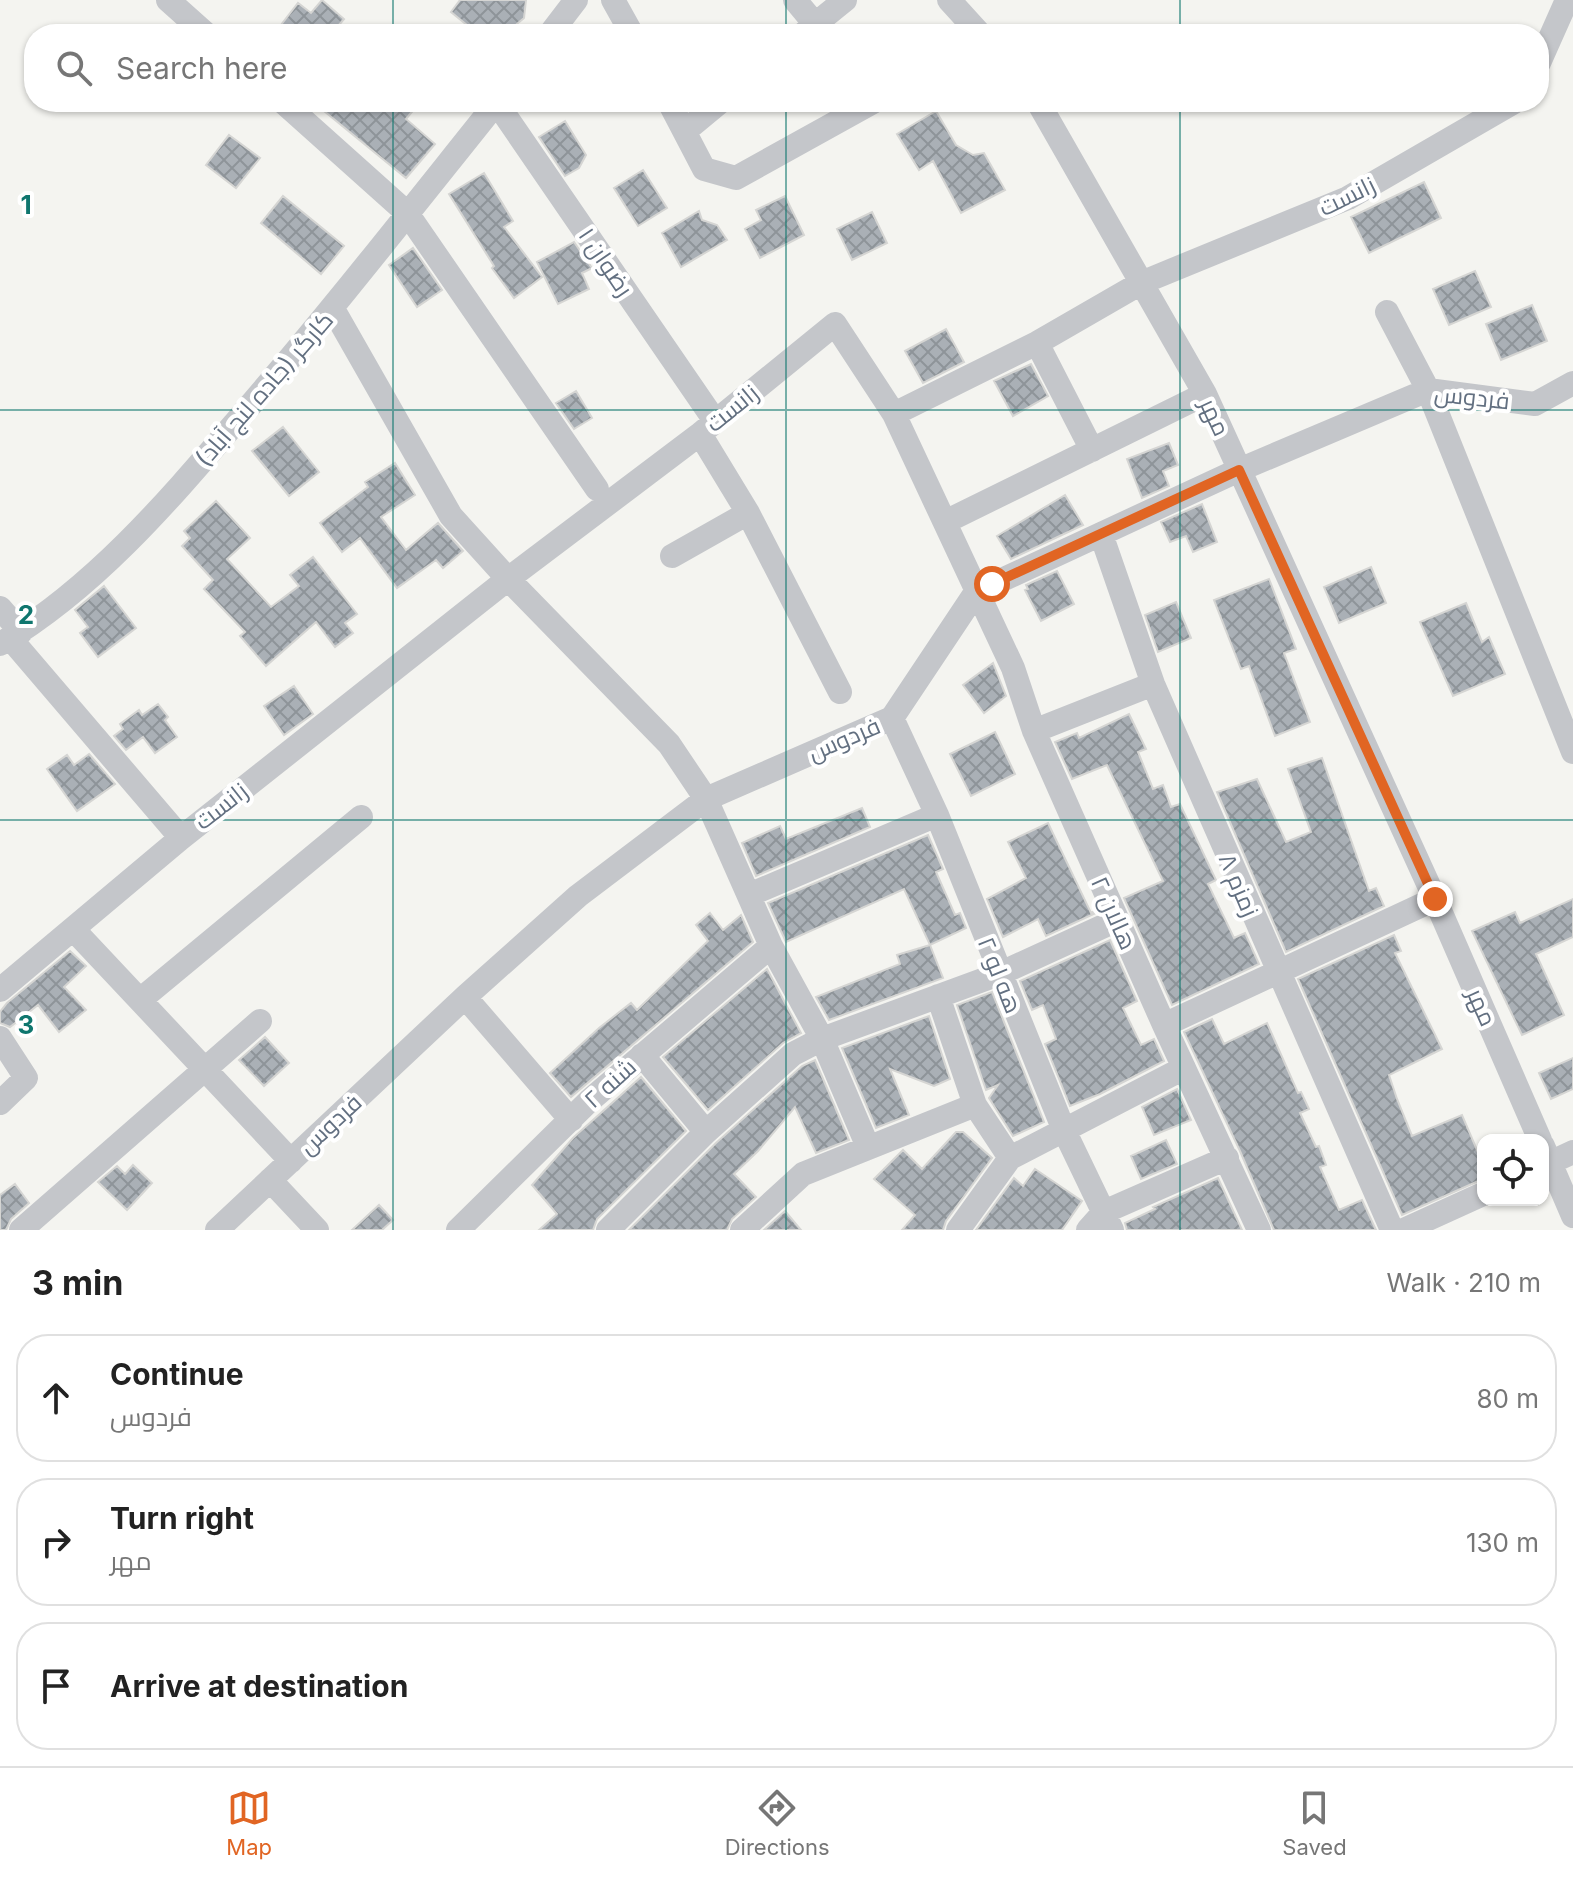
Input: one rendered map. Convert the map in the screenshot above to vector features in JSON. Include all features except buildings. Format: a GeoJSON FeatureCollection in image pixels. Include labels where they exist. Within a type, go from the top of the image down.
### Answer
{"type":"FeatureCollection","features":[{"type":"Feature","properties":{"kind":"street"},"geometry":{"type":"LineString","coordinates":[[168,0],[195,24]]}},
{"type":"Feature","properties":{"kind":"street"},"geometry":{"type":"LineString","coordinates":[[558,24],[576,0]]}},
{"type":"Feature","properties":{"kind":"street"},"geometry":{"type":"LineString","coordinates":[[613,0],[626,24]]}},
{"type":"Feature","properties":{"kind":"street"},"geometry":{"type":"LineString","coordinates":[[795,0],[807,24]]}},
{"type":"Feature","properties":{"kind":"street"},"geometry":{"type":"LineString","coordinates":[[815,24],[845,0]]}},
{"type":"Feature","properties":{"kind":"street"},"geometry":{"type":"LineString","coordinates":[[949,0],[971,24]]}},
{"type":"Feature","properties":{"kind":"street"},"geometry":{"type":"LineString","coordinates":[[1549,40],[1567,0]]}},
{"type":"Feature","properties":{"kind":"street"},"geometry":{"type":"LineString","coordinates":[[294,112],[407,213],[597,489]]}},
{"type":"Feature","properties":{"kind":"street","name":"کارگر (جاده لنج آباد)"},"geometry":{"type":"LineString","coordinates":[[10,638],[93,576],[161,510],[333,309],[489,112]]}},
{"type":"Feature","properties":{"kind":"street","name":"رضوان ۱"},"geometry":{"type":"LineString","coordinates":[[503,112],[708,427],[748,513],[840,692]]}},
{"type":"Feature","properties":{"kind":"street"},"geometry":{"type":"LineString","coordinates":[[675,112],[704,169],[736,178],[855,112]]}},
{"type":"Feature","properties":{"kind":"street"},"geometry":{"type":"LineString","coordinates":[[685,131],[708,112]]}},
{"type":"Feature","properties":{"kind":"street","name":"مهر"},"geometry":{"type":"LineString","coordinates":[[1044,112],[1205,394],[1435,899],[1535,1134]]}},
{"type":"Feature","properties":{"kind":"street","name":"زانست"},"geometry":{"type":"LineString","coordinates":[[0,990],[181,838],[508,579],[708,427],[835,324],[894,414],[1037,343],[1141,283],[1348,198],[1497,112]]}},
{"type":"Feature","properties":{"kind":"street"},"geometry":{"type":"LineString","coordinates":[[333,309],[451,516],[669,744],[706,799],[771,946],[822,1039],[868,1147]]}},
{"type":"Feature","properties":{"kind":"street"},"geometry":{"type":"LineString","coordinates":[[1387,312],[1428,390],[1573,752]]}},
{"type":"Feature","properties":{"kind":"street"},"geometry":{"type":"LineString","coordinates":[[1037,343],[1092,450]]}},
{"type":"Feature","properties":{"kind":"street","name":"فردوس"},"geometry":{"type":"LineString","coordinates":[[217,1230],[465,997],[578,896],[706,799],[892,718],[976,592],[1239,470],[1428,390],[1535,404],[1573,383]]}},
{"type":"Feature","properties":{"kind":"street"},"geometry":{"type":"LineString","coordinates":[[945,522],[1205,394]]}},
{"type":"Feature","properties":{"kind":"street","name":"هالان ۲"},"geometry":{"type":"LineString","coordinates":[[894,414],[1013,668],[1034,731],[1259,1230]]}},
{"type":"Feature","properties":{"kind":"street"},"geometry":{"type":"LineString","coordinates":[[672,556],[748,513]]}},
{"type":"Feature","properties":{"kind":"street","name":"زمزم ۸"},"geometry":{"type":"LineString","coordinates":[[1101,534],[1153,684],[1277,974],[1392,1230]]}},
{"type":"Feature","properties":{"kind":"street"},"geometry":{"type":"LineString","coordinates":[[0,608],[10,638],[181,838]]}},
{"type":"Feature","properties":{"kind":"street"},"geometry":{"type":"LineString","coordinates":[[1034,731],[1153,684]]}},
{"type":"Feature","properties":{"kind":"street","name":"هه لو ۲"},"geometry":{"type":"LineString","coordinates":[[892,718],[937,815],[1101,1224]]}},
{"type":"Feature","properties":{"kind":"street"},"geometry":{"type":"LineString","coordinates":[[749,895],[937,815]]}},
{"type":"Feature","properties":{"kind":"street"},"geometry":{"type":"LineString","coordinates":[[140,1000],[361,817]]}},
{"type":"Feature","properties":{"kind":"street"},"geometry":{"type":"LineString","coordinates":[[1164,1025],[1435,899]]}},
{"type":"Feature","properties":{"kind":"street"},"geometry":{"type":"LineString","coordinates":[[608,1230],[706,1132],[793,1054],[822,1039],[999,974],[1117,920]]}},
{"type":"Feature","properties":{"kind":"street"},"geometry":{"type":"LineString","coordinates":[[73,929],[291,1161]]}},
{"type":"Feature","properties":{"kind":"street","name":"شنه ۲"},"geometry":{"type":"LineString","coordinates":[[458,1230],[589,1101],[771,946]]}},
{"type":"Feature","properties":{"kind":"street"},"geometry":{"type":"LineString","coordinates":[[938,996],[975,1105],[1010,1158]]}},
{"type":"Feature","properties":{"kind":"street"},"geometry":{"type":"LineString","coordinates":[[465,997],[571,1120]]}},
{"type":"Feature","properties":{"kind":"street"},"geometry":{"type":"LineString","coordinates":[[21,1230],[260,1021]]}},
{"type":"Feature","properties":{"kind":"street"},"geometry":{"type":"LineString","coordinates":[[0,1038],[26,1078],[0,1103]]}},
{"type":"Feature","properties":{"kind":"street"},"geometry":{"type":"LineString","coordinates":[[642,1055],[706,1132]]}},
{"type":"Feature","properties":{"kind":"street"},"geometry":{"type":"LineString","coordinates":[[958,1230],[1010,1158],[1184,1068]]}},
{"type":"Feature","properties":{"kind":"street"},"geometry":{"type":"LineString","coordinates":[[742,1230],[803,1174],[975,1105]]}},
{"type":"Feature","properties":{"kind":"street"},"geometry":{"type":"LineString","coordinates":[[1549,1154],[1573,1152]]}},
{"type":"Feature","properties":{"kind":"street"},"geometry":{"type":"LineString","coordinates":[[1101,1224],[1227,1158]]}},
{"type":"Feature","properties":{"kind":"street","name":"مهر"},"geometry":{"type":"LineString","coordinates":[[1549,1165],[1573,1216]]}},
{"type":"Feature","properties":{"kind":"street"},"geometry":{"type":"LineString","coordinates":[[270,1180],[317,1230]]}},
{"type":"Feature","properties":{"kind":"street"},"geometry":{"type":"LineString","coordinates":[[1404,1230],[1477,1197]]}},
{"type":"Feature","properties":{"kind":"route"},"geometry":{"type":"LineString","coordinates":[[992,584],[1239,470],[1435,899]]}}]}
